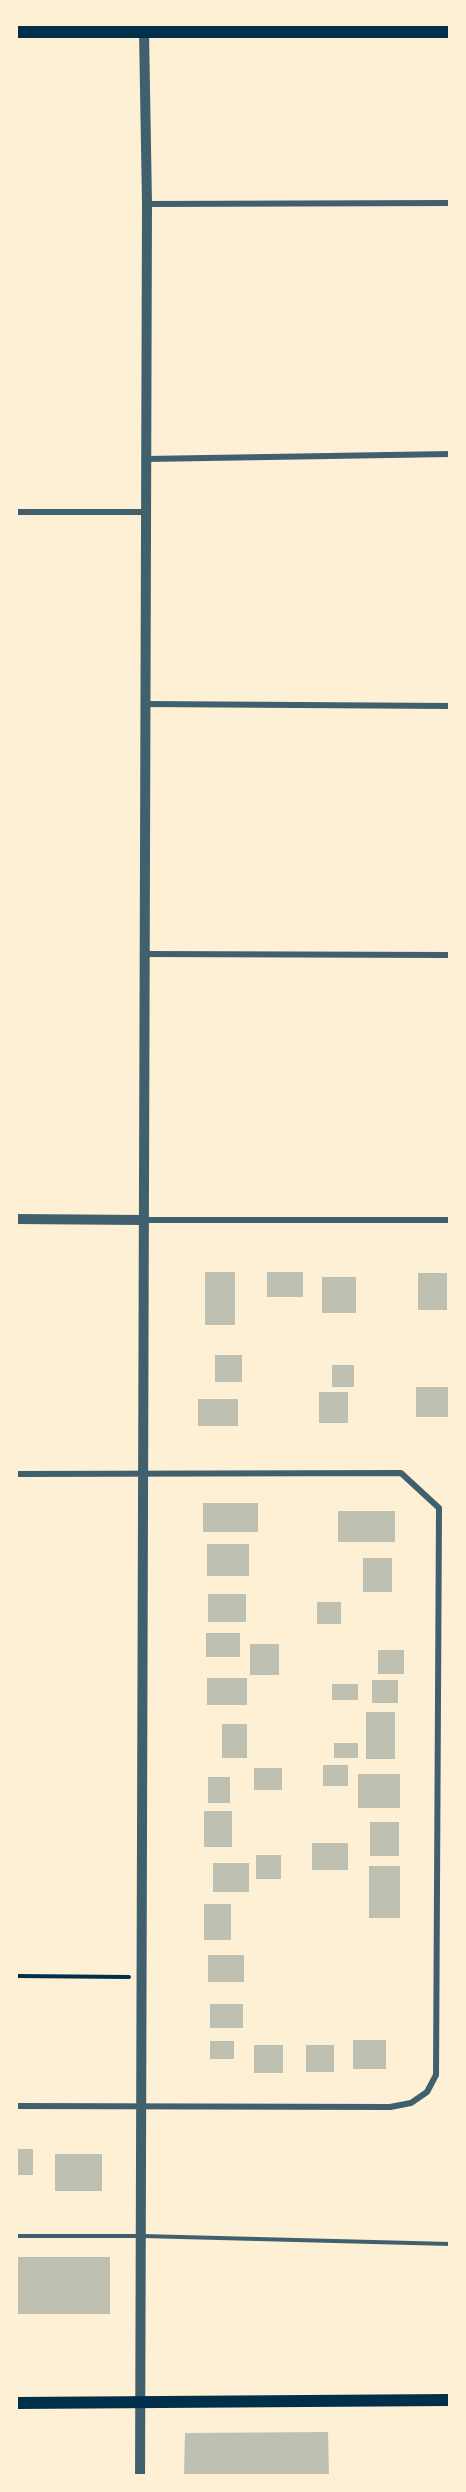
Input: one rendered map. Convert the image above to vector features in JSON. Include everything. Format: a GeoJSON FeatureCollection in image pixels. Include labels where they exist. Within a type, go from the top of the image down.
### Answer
{"type":"FeatureCollection","features":[{"type":"Feature","properties":{"kind":"main road"},"geometry":{"type":"LineString","coordinates":[[16,32],[450,32]]}},
{"type":"Feature","properties":{"kind":"main road"},"geometry":{"type":"LineString","coordinates":[[16,2403],[450,2400]]}},
{"type":"Feature","properties":{"kind":"street"},"geometry":{"type":"LineString","coordinates":[[140,2475],[142,1220],[147,204],[144,31]]}},
{"type":"Feature","properties":{"kind":"street"},"geometry":{"type":"LineString","coordinates":[[147,204],[450,203]]}},
{"type":"Feature","properties":{"kind":"street"},"geometry":{"type":"LineString","coordinates":[[146,459],[450,454]]}},
{"type":"Feature","properties":{"kind":"street"},"geometry":{"type":"LineString","coordinates":[[16,512],[146,512]]}},
{"type":"Feature","properties":{"kind":"street"},"geometry":{"type":"LineString","coordinates":[[145,704],[450,706]]}},
{"type":"Feature","properties":{"kind":"street"},"geometry":{"type":"LineString","coordinates":[[144,954],[450,955]]}},
{"type":"Feature","properties":{"kind":"street"},"geometry":{"type":"LineString","coordinates":[[16,1219],[450,1220]]}},
{"type":"Feature","properties":{"kind":"street"},"geometry":{"type":"LineString","coordinates":[[16,1474],[401,1473],[439,1508],[436,2075],[427,2092],[411,2103],[390,2107],[16,2106]]}},
{"type":"Feature","properties":{"kind":"lane"},"geometry":{"type":"LineString","coordinates":[[16,2236],[142,2236],[450,2244]]}},
{"type":"Feature","properties":{"kind":"path"},"geometry":{"type":"LineString","coordinates":[[16,1977],[142,1977]]}},
{"type":"Feature","properties":{"kind":"building"},"geometry":{"type":"Polygon","coordinates":[[[205,1272],[235,1272],[235,1325],[205,1325],[205,1272]]]}},
{"type":"Feature","properties":{"kind":"building"},"geometry":{"type":"Polygon","coordinates":[[[267,1272],[303,1272],[303,1297],[267,1297],[267,1272]]]}},
{"type":"Feature","properties":{"kind":"building"},"geometry":{"type":"Polygon","coordinates":[[[418,1273],[447,1273],[447,1310],[418,1310],[418,1273]]]}},
{"type":"Feature","properties":{"kind":"building"},"geometry":{"type":"Polygon","coordinates":[[[322,1277],[356,1277],[356,1313],[322,1313],[322,1277]]]}},
{"type":"Feature","properties":{"kind":"building"},"geometry":{"type":"Polygon","coordinates":[[[215,1355],[242,1355],[242,1382],[215,1382],[215,1355]]]}},
{"type":"Feature","properties":{"kind":"building"},"geometry":{"type":"Polygon","coordinates":[[[332,1365],[354,1365],[354,1387],[332,1387],[332,1365]]]}},
{"type":"Feature","properties":{"kind":"building"},"geometry":{"type":"Polygon","coordinates":[[[416,1387],[450,1387],[450,1417],[416,1417],[416,1387]]]}},
{"type":"Feature","properties":{"kind":"building"},"geometry":{"type":"Polygon","coordinates":[[[319,1392],[348,1392],[348,1423],[319,1423],[319,1392]]]}},
{"type":"Feature","properties":{"kind":"building"},"geometry":{"type":"Polygon","coordinates":[[[198,1399],[238,1399],[238,1426],[198,1426],[198,1399]]]}},
{"type":"Feature","properties":{"kind":"building"},"geometry":{"type":"Polygon","coordinates":[[[203,1503],[258,1503],[258,1532],[203,1532],[203,1503]]]}},
{"type":"Feature","properties":{"kind":"building"},"geometry":{"type":"Polygon","coordinates":[[[338,1511],[395,1511],[395,1542],[338,1542],[338,1511]]]}},
{"type":"Feature","properties":{"kind":"building"},"geometry":{"type":"Polygon","coordinates":[[[207,1544],[249,1544],[249,1576],[207,1576],[207,1544]]]}},
{"type":"Feature","properties":{"kind":"building"},"geometry":{"type":"Polygon","coordinates":[[[363,1558],[392,1558],[392,1592],[363,1592],[363,1558]]]}},
{"type":"Feature","properties":{"kind":"building"},"geometry":{"type":"Polygon","coordinates":[[[208,1594],[246,1594],[246,1622],[208,1622],[208,1594]]]}},
{"type":"Feature","properties":{"kind":"building"},"geometry":{"type":"Polygon","coordinates":[[[317,1602],[341,1602],[341,1624],[317,1624],[317,1602]]]}},
{"type":"Feature","properties":{"kind":"building"},"geometry":{"type":"Polygon","coordinates":[[[206,1633],[240,1633],[240,1657],[206,1657],[206,1633]]]}},
{"type":"Feature","properties":{"kind":"building"},"geometry":{"type":"Polygon","coordinates":[[[250,1644],[279,1644],[279,1675],[250,1675],[250,1644]]]}},
{"type":"Feature","properties":{"kind":"building"},"geometry":{"type":"Polygon","coordinates":[[[378,1650],[404,1650],[404,1674],[378,1674],[378,1650]]]}},
{"type":"Feature","properties":{"kind":"building"},"geometry":{"type":"Polygon","coordinates":[[[207,1678],[247,1678],[247,1705],[207,1705],[207,1678]]]}},
{"type":"Feature","properties":{"kind":"building"},"geometry":{"type":"Polygon","coordinates":[[[372,1680],[398,1680],[398,1703],[372,1703],[372,1680]]]}},
{"type":"Feature","properties":{"kind":"building"},"geometry":{"type":"Polygon","coordinates":[[[332,1684],[358,1684],[358,1700],[332,1700],[332,1684]]]}},
{"type":"Feature","properties":{"kind":"building"},"geometry":{"type":"Polygon","coordinates":[[[366,1712],[395,1712],[395,1759],[366,1759],[366,1712]]]}},
{"type":"Feature","properties":{"kind":"building"},"geometry":{"type":"Polygon","coordinates":[[[222,1724],[247,1724],[247,1758],[222,1758],[222,1724]]]}},
{"type":"Feature","properties":{"kind":"building"},"geometry":{"type":"Polygon","coordinates":[[[334,1743],[358,1743],[358,1758],[334,1758],[334,1743]]]}},
{"type":"Feature","properties":{"kind":"building"},"geometry":{"type":"Polygon","coordinates":[[[323,1765],[348,1765],[348,1786],[323,1786],[323,1765]]]}},
{"type":"Feature","properties":{"kind":"building"},"geometry":{"type":"Polygon","coordinates":[[[254,1768],[282,1768],[282,1790],[254,1790],[254,1768]]]}},
{"type":"Feature","properties":{"kind":"building"},"geometry":{"type":"Polygon","coordinates":[[[358,1774],[400,1774],[400,1808],[358,1808],[358,1774]]]}},
{"type":"Feature","properties":{"kind":"building"},"geometry":{"type":"Polygon","coordinates":[[[208,1777],[230,1777],[230,1803],[208,1803],[208,1777]]]}},
{"type":"Feature","properties":{"kind":"building"},"geometry":{"type":"Polygon","coordinates":[[[204,1811],[232,1811],[232,1847],[204,1847],[204,1811]]]}},
{"type":"Feature","properties":{"kind":"building"},"geometry":{"type":"Polygon","coordinates":[[[370,1822],[399,1822],[399,1856],[370,1856],[370,1822]]]}},
{"type":"Feature","properties":{"kind":"building"},"geometry":{"type":"Polygon","coordinates":[[[312,1843],[348,1843],[348,1870],[312,1870],[312,1843]]]}},
{"type":"Feature","properties":{"kind":"building"},"geometry":{"type":"Polygon","coordinates":[[[256,1855],[281,1855],[281,1879],[256,1879],[256,1855]]]}},
{"type":"Feature","properties":{"kind":"building"},"geometry":{"type":"Polygon","coordinates":[[[213,1863],[249,1863],[249,1892],[213,1892],[213,1863]]]}},
{"type":"Feature","properties":{"kind":"building"},"geometry":{"type":"Polygon","coordinates":[[[369,1866],[400,1866],[400,1918],[369,1918],[369,1866]]]}},
{"type":"Feature","properties":{"kind":"building"},"geometry":{"type":"Polygon","coordinates":[[[204,1904],[231,1904],[231,1940],[204,1940],[204,1904]]]}},
{"type":"Feature","properties":{"kind":"building"},"geometry":{"type":"Polygon","coordinates":[[[208,1955],[244,1955],[244,1982],[208,1982],[208,1955]]]}},
{"type":"Feature","properties":{"kind":"building"},"geometry":{"type":"Polygon","coordinates":[[[210,2004],[243,2004],[243,2028],[210,2028],[210,2004]]]}},
{"type":"Feature","properties":{"kind":"building"},"geometry":{"type":"Polygon","coordinates":[[[353,2040],[386,2040],[386,2069],[353,2069],[353,2040]]]}},
{"type":"Feature","properties":{"kind":"building"},"geometry":{"type":"Polygon","coordinates":[[[210,2041],[234,2041],[234,2059],[210,2059],[210,2041]]]}},
{"type":"Feature","properties":{"kind":"building"},"geometry":{"type":"Polygon","coordinates":[[[254,2045],[283,2045],[283,2073],[254,2073],[254,2045]]]}},
{"type":"Feature","properties":{"kind":"building"},"geometry":{"type":"Polygon","coordinates":[[[306,2045],[334,2045],[334,2072],[306,2072],[306,2045]]]}},
{"type":"Feature","properties":{"kind":"building"},"geometry":{"type":"Polygon","coordinates":[[[16,2149],[33,2149],[33,2175],[16,2175],[16,2149]]]}},
{"type":"Feature","properties":{"kind":"building"},"geometry":{"type":"Polygon","coordinates":[[[55,2154],[102,2154],[102,2191],[55,2191],[55,2154]]]}},
{"type":"Feature","properties":{"kind":"building"},"geometry":{"type":"Polygon","coordinates":[[[16,2257],[110,2257],[110,2314],[16,2314],[16,2257]]]}},
{"type":"Feature","properties":{"kind":"building"},"geometry":{"type":"Polygon","coordinates":[[[328,2432],[329,2476],[184,2476],[185,2433],[328,2432]]]}}]}
